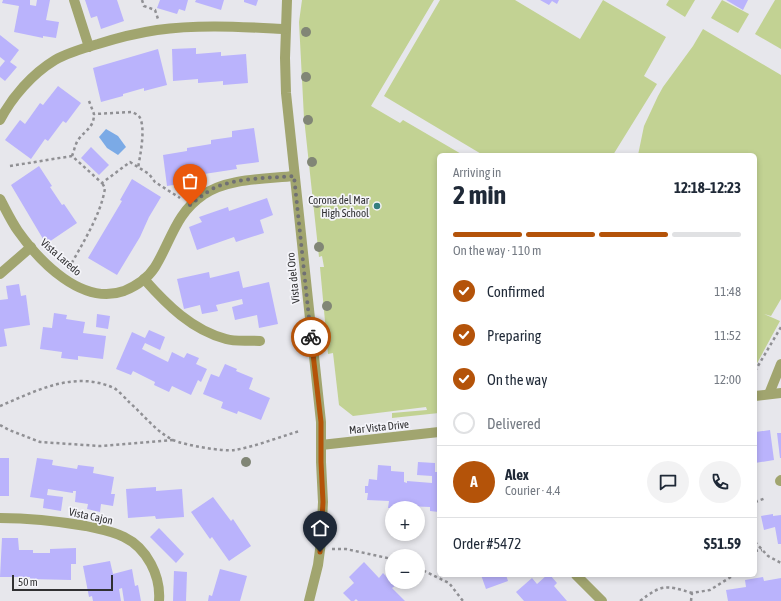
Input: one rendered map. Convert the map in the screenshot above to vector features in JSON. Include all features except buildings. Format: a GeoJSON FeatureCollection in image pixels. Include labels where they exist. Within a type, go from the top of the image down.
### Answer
{"type":"FeatureCollection","features":[{"type":"Feature","properties":{"kind":"street"},"geometry":{"type":"LineString","coordinates":[[74,0],[89,47]]}},
{"type":"Feature","properties":{"kind":"street","name":"Vista del Oro"},"geometry":{"type":"LineString","coordinates":[[287,0],[285,29],[286,93],[321,422],[323,502],[322,542],[309,601]]}},
{"type":"Feature","properties":{"kind":"street"},"geometry":{"type":"LineString","coordinates":[[0,120],[6,109],[30,80],[42,70],[56,60],[89,47],[124,36],[178,28],[205,27],[285,29]]}},
{"type":"Feature","properties":{"kind":"street","name":"Vista Laredo"},"geometry":{"type":"LineString","coordinates":[[0,199],[14,225],[31,248],[58,274],[77,287],[88,292],[102,294],[118,293],[132,288],[144,279],[154,268],[180,218],[190,205],[204,194],[214,188],[230,183],[294,176]]}},
{"type":"Feature","properties":{"kind":"street"},"geometry":{"type":"LineString","coordinates":[[0,274],[31,248]]}},
{"type":"Feature","properties":{"kind":"street"},"geometry":{"type":"LineString","coordinates":[[144,279],[162,299],[184,319],[204,331],[227,340],[260,341]]}},
{"type":"Feature","properties":{"kind":"street"},"geometry":{"type":"LineString","coordinates":[[769,394],[781,364]]}},
{"type":"Feature","properties":{"kind":"street"},"geometry":{"type":"LineString","coordinates":[[757,396],[781,393]]}},
{"type":"Feature","properties":{"kind":"street","name":"Mar Vista Drive"},"geometry":{"type":"LineString","coordinates":[[321,445],[437,432]]}},
{"type":"Feature","properties":{"kind":"street","name":"Vista Cajon"},"geometry":{"type":"LineString","coordinates":[[0,518],[40,520],[71,524],[109,531],[125,538],[146,556],[153,568],[157,581],[159,601]]}},
{"type":"Feature","properties":{"kind":"street"},"geometry":{"type":"LineString","coordinates":[[578,577],[602,601]]}},
{"type":"Feature","properties":{"kind":"path"},"geometry":{"type":"LineString","coordinates":[[142,0],[144,6],[155,10],[160,22]]}},
{"type":"Feature","properties":{"kind":"path"},"geometry":{"type":"LineString","coordinates":[[72,156],[77,142],[84,133],[90,129],[94,121],[94,114],[89,101]]}},
{"type":"Feature","properties":{"kind":"path"},"geometry":{"type":"LineString","coordinates":[[94,114],[132,112],[138,115],[141,122],[142,133],[138,168]]}},
{"type":"Feature","properties":{"kind":"path"},"geometry":{"type":"LineString","coordinates":[[10,166],[72,156]]}},
{"type":"Feature","properties":{"kind":"path"},"geometry":{"type":"LineString","coordinates":[[67,272],[82,246],[103,201],[105,188],[102,183],[72,156]]}},
{"type":"Feature","properties":{"kind":"path"},"geometry":{"type":"LineString","coordinates":[[102,183],[130,162],[149,174],[155,182],[180,198]]}},
{"type":"Feature","properties":{"kind":"path"},"geometry":{"type":"LineString","coordinates":[[757,368],[781,327]]}},
{"type":"Feature","properties":{"kind":"path"},"geometry":{"type":"LineString","coordinates":[[0,406],[49,385],[70,381],[94,382],[115,388],[153,427],[173,440],[199,447],[234,450],[300,431]]}},
{"type":"Feature","properties":{"kind":"path"},"geometry":{"type":"LineString","coordinates":[[0,425],[40,442],[100,446],[173,440]]}},
{"type":"Feature","properties":{"kind":"path"},"geometry":{"type":"LineString","coordinates":[[757,501],[766,498]]}},
{"type":"Feature","properties":{"kind":"path"},"geometry":{"type":"LineString","coordinates":[[757,544],[768,556],[781,563]]}},
{"type":"Feature","properties":{"kind":"path"},"geometry":{"type":"LineString","coordinates":[[337,549],[385,557]]}},
{"type":"Feature","properties":{"kind":"path"},"geometry":{"type":"LineString","coordinates":[[757,551],[762,550]]}},
{"type":"Feature","properties":{"kind":"path"},"geometry":{"type":"LineString","coordinates":[[425,571],[449,583],[464,601]]}},
{"type":"Feature","properties":{"kind":"path"},"geometry":{"type":"LineString","coordinates":[[640,601],[654,590],[665,587],[676,588],[692,593],[710,590],[731,577]]}},
{"type":"Feature","properties":{"kind":"path"},"geometry":{"type":"LineString","coordinates":[[691,601],[692,593]]}},
{"type":"Feature","properties":{"kind":"green space"},"geometry":{"type":"Polygon","coordinates":[[[302,0],[434,0],[371,106],[400,123],[403,120],[460,153],[437,153],[437,413],[392,418],[392,413],[427,410],[426,407],[353,416],[339,405],[333,353],[328,354],[320,267],[324,267],[322,256],[319,257],[304,118],[299,22],[302,0]]]}},
{"type":"Feature","properties":{"kind":"green space"},"geometry":{"type":"Polygon","coordinates":[[[440,0],[515,0],[580,39],[603,0],[666,37],[644,76],[657,84],[614,153],[480,153],[384,96],[440,0]]]}},
{"type":"Feature","properties":{"kind":"green space"},"geometry":{"type":"Polygon","coordinates":[[[669,0],[695,0],[685,17],[666,5],[669,0]]]}},
{"type":"Feature","properties":{"kind":"green space"},"geometry":{"type":"Polygon","coordinates":[[[722,0],[749,14],[738,33],[711,18],[722,0]]]}},
{"type":"Feature","properties":{"kind":"green space"},"geometry":{"type":"Polygon","coordinates":[[[775,0],[781,0],[781,49],[755,34],[775,0]]]}},
{"type":"Feature","properties":{"kind":"green space"},"geometry":{"type":"Polygon","coordinates":[[[703,29],[781,75],[781,299],[771,316],[764,314],[780,321],[757,363],[757,153],[638,153],[644,126],[658,96],[703,29]]]}},
{"type":"Feature","properties":{"kind":"water"},"geometry":{"type":"Polygon","coordinates":[[[106,129],[118,136],[126,147],[118,155],[107,148],[99,137],[106,129]]]}},
{"type":"Feature","properties":{"kind":"way so far"},"geometry":{"type":"LineString","coordinates":[[190,205],[214,188],[230,183],[294,176],[311,337]]}},
{"type":"Feature","properties":{"kind":"place","name":"Corona del Mar High School"},"geometry":{"type":"Point","coordinates":[377,206]}},
{"type":"Feature","properties":{"kind":"route"},"geometry":{"type":"LineString","coordinates":[[311,337],[321,422],[323,502],[322,542],[320,552]]}}]}
